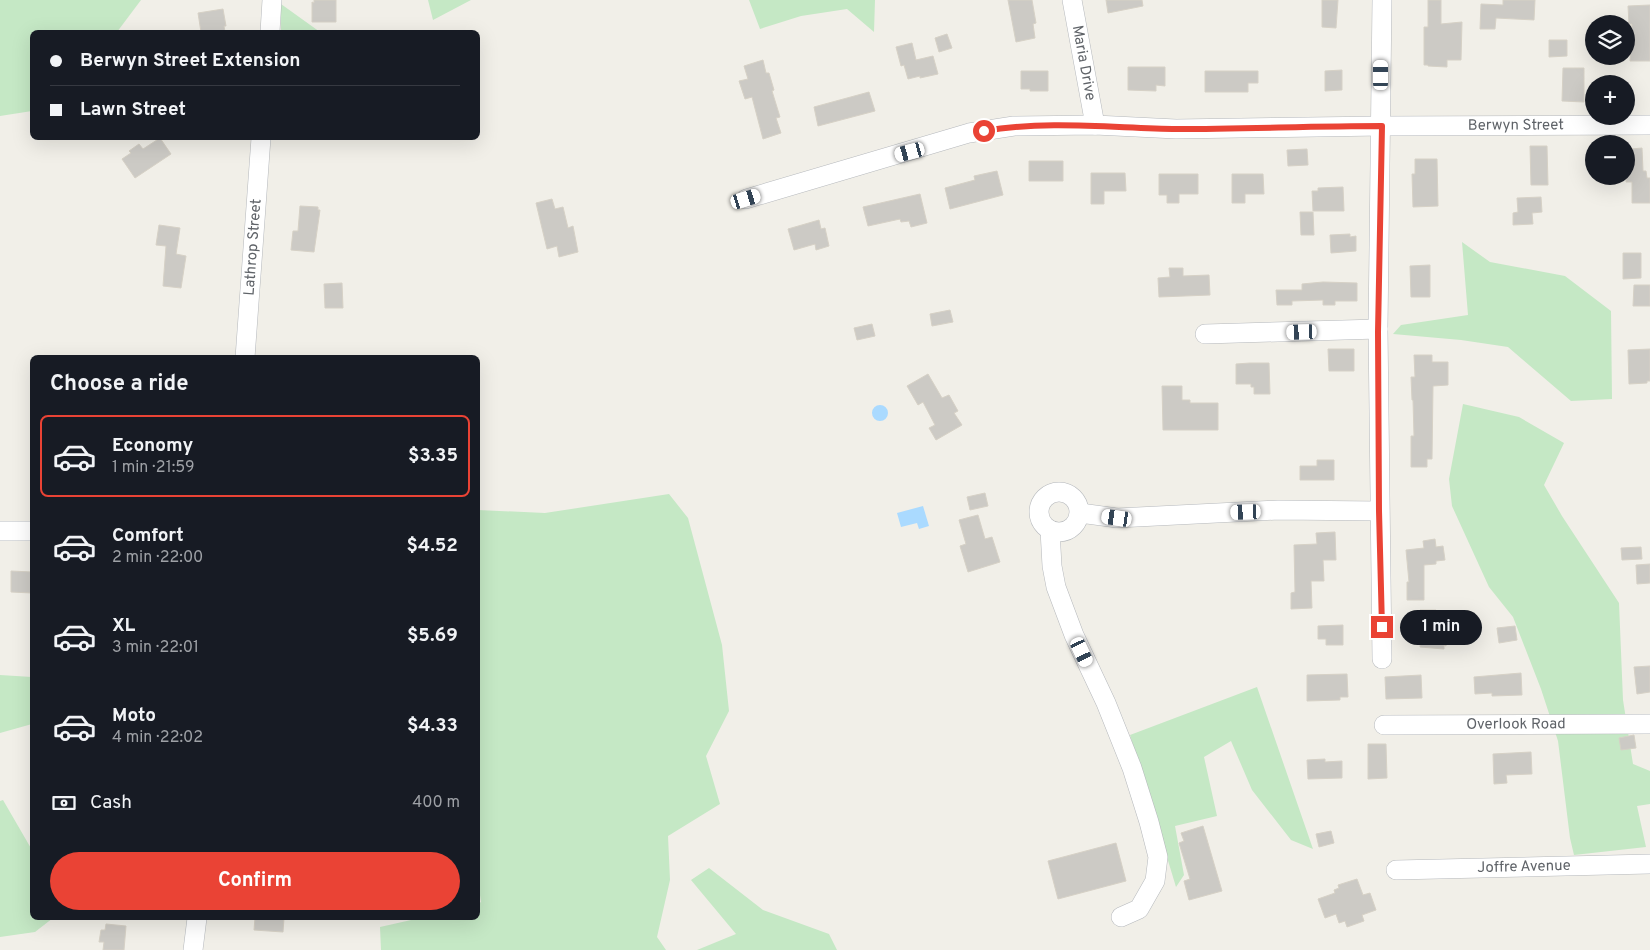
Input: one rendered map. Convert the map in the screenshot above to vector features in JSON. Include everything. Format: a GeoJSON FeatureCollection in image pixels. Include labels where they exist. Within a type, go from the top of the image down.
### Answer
{"type":"FeatureCollection","features":[{"type":"Feature","properties":{"kind":"street"},"geometry":{"type":"LineString","coordinates":[[270,30],[272,0]]}},
{"type":"Feature","properties":{"kind":"street","name":"Maria Drive"},"geometry":{"type":"LineString","coordinates":[[1072,0],[1095,125]]}},
{"type":"Feature","properties":{"kind":"street"},"geometry":{"type":"LineString","coordinates":[[1382,0],[1382,126],[1378,329],[1382,659]]}},
{"type":"Feature","properties":{"kind":"street","name":"Berwyn Street"},"geometry":{"type":"LineString","coordinates":[[746,199],[969,133],[1014,126],[1095,125],[1176,129],[1650,125]]}},
{"type":"Feature","properties":{"kind":"street","name":"Lathrop Street"},"geometry":{"type":"LineString","coordinates":[[245,355],[261,140]]}},
{"type":"Feature","properties":{"kind":"street"},"geometry":{"type":"LineString","coordinates":[[1205,334],[1378,329]]}},
{"type":"Feature","properties":{"kind":"street"},"geometry":{"type":"LineString","coordinates":[[1054,492],[1068,493],[1077,501],[1080,513],[1074,526],[1063,532],[1050,530],[1040,520],[1039,513],[1043,500],[1054,492]]}},
{"type":"Feature","properties":{"kind":"street"},"geometry":{"type":"LineString","coordinates":[[1080,513],[1117,518],[1269,511],[1379,511]]}},
{"type":"Feature","properties":{"kind":"street"},"geometry":{"type":"LineString","coordinates":[[1050,530],[1052,566],[1056,587],[1074,635],[1106,703],[1132,768],[1158,857],[1155,881],[1139,909],[1121,917]]}},
{"type":"Feature","properties":{"kind":"street"},"geometry":{"type":"LineString","coordinates":[[0,531],[30,531]]}},
{"type":"Feature","properties":{"kind":"street","name":"Overlook Road"},"geometry":{"type":"LineString","coordinates":[[1384,725],[1650,724]]}},
{"type":"Feature","properties":{"kind":"street","name":"Joffre Avenue"},"geometry":{"type":"LineString","coordinates":[[1396,870],[1650,864]]}},
{"type":"Feature","properties":{"kind":"street"},"geometry":{"type":"LineString","coordinates":[[193,950],[197,920]]}},
{"type":"Feature","properties":{"kind":"green space"},"geometry":{"type":"Polygon","coordinates":[[[0,0],[141,0],[118,30],[30,30],[30,111],[0,116],[0,0]]]}},
{"type":"Feature","properties":{"kind":"green space"},"geometry":{"type":"Polygon","coordinates":[[[428,0],[471,0],[433,20],[428,0]]]}},
{"type":"Feature","properties":{"kind":"green space"},"geometry":{"type":"Polygon","coordinates":[[[749,0],[875,0],[874,32],[847,9],[801,16],[760,29],[749,0]]]}},
{"type":"Feature","properties":{"kind":"green space"},"geometry":{"type":"Polygon","coordinates":[[[281,4],[317,30],[281,30],[281,4]]]}},
{"type":"Feature","properties":{"kind":"green space"},"geometry":{"type":"Polygon","coordinates":[[[1462,242],[1490,262],[1565,276],[1611,311],[1612,399],[1571,401],[1508,347],[1461,340],[1393,334],[1401,325],[1468,315],[1462,242]]]}},
{"type":"Feature","properties":{"kind":"green space"},"geometry":{"type":"Polygon","coordinates":[[[1463,404],[1519,417],[1564,443],[1544,485],[1619,603],[1623,700],[1633,764],[1650,771],[1650,804],[1637,806],[1646,847],[1574,855],[1570,838],[1558,741],[1541,689],[1513,617],[1489,587],[1452,506],[1449,479],[1463,404]]]}},
{"type":"Feature","properties":{"kind":"green space"},"geometry":{"type":"Polygon","coordinates":[[[669,494],[688,518],[722,645],[729,711],[706,756],[720,804],[668,836],[670,880],[657,937],[666,950],[381,950],[380,927],[411,920],[480,920],[480,510],[545,513],[669,494]]]}},
{"type":"Feature","properties":{"kind":"green space"},"geometry":{"type":"Polygon","coordinates":[[[0,675],[30,677],[30,725],[0,733],[0,675]]]}},
{"type":"Feature","properties":{"kind":"green space"},"geometry":{"type":"Polygon","coordinates":[[[1257,687],[1313,849],[1291,840],[1252,790],[1231,741],[1204,757],[1217,816],[1175,826],[1184,875],[1176,887],[1130,735],[1257,687]]]}},
{"type":"Feature","properties":{"kind":"green space"},"geometry":{"type":"Polygon","coordinates":[[[3,800],[30,847],[30,920],[50,920],[35,932],[0,937],[0,801],[3,800]]]}},
{"type":"Feature","properties":{"kind":"green space"},"geometry":{"type":"Polygon","coordinates":[[[709,868],[763,910],[829,934],[837,950],[697,950],[736,934],[691,880],[709,868]]]}},
{"type":"Feature","properties":{"kind":"water"},"geometry":{"type":"Polygon","coordinates":[[[877,405],[883,405],[888,410],[886,419],[877,421],[872,416],[872,410],[877,405]]]}},
{"type":"Feature","properties":{"kind":"water"},"geometry":{"type":"Polygon","coordinates":[[[923,506],[929,526],[919,529],[917,523],[901,527],[897,513],[923,506]]]}},
{"type":"Feature","properties":{"kind":"building"},"geometry":{"type":"Polygon","coordinates":[[[314,0],[336,0],[336,22],[312,22],[312,2],[314,3],[314,0]]]}},
{"type":"Feature","properties":{"kind":"building"},"geometry":{"type":"Polygon","coordinates":[[[1008,0],[1032,0],[1036,23],[1033,24],[1035,38],[1016,42],[1008,0]]]}},
{"type":"Feature","properties":{"kind":"building"},"geometry":{"type":"Polygon","coordinates":[[[1106,0],[1142,0],[1143,6],[1108,13],[1106,0]]]}},
{"type":"Feature","properties":{"kind":"building"},"geometry":{"type":"Polygon","coordinates":[[[1322,0],[1338,0],[1336,28],[1322,27],[1322,0]]]}},
{"type":"Feature","properties":{"kind":"building"},"geometry":{"type":"Polygon","coordinates":[[[1428,0],[1441,0],[1441,24],[1462,22],[1461,60],[1447,60],[1447,67],[1424,65],[1424,27],[1428,27],[1428,0]]]}},
{"type":"Feature","properties":{"kind":"building"},"geometry":{"type":"Polygon","coordinates":[[[1503,0],[1535,0],[1534,20],[1496,18],[1495,29],[1480,29],[1481,4],[1503,5],[1503,0]]]}},
{"type":"Feature","properties":{"kind":"building"},"geometry":{"type":"Polygon","coordinates":[[[1650,5],[1650,61],[1635,61],[1635,15],[1628,15],[1628,6],[1650,5]]]}},
{"type":"Feature","properties":{"kind":"building"},"geometry":{"type":"Polygon","coordinates":[[[223,9],[226,26],[224,26],[225,30],[201,30],[198,13],[223,9]]]}},
{"type":"Feature","properties":{"kind":"building"},"geometry":{"type":"Polygon","coordinates":[[[947,34],[952,48],[939,52],[935,38],[947,34]]]}},
{"type":"Feature","properties":{"kind":"building"},"geometry":{"type":"Polygon","coordinates":[[[1549,40],[1567,40],[1567,56],[1549,57],[1549,40]]]}},
{"type":"Feature","properties":{"kind":"building"},"geometry":{"type":"Polygon","coordinates":[[[912,43],[916,60],[933,56],[938,74],[908,79],[904,65],[901,66],[896,47],[912,43]]]}},
{"type":"Feature","properties":{"kind":"building"},"geometry":{"type":"Polygon","coordinates":[[[763,60],[766,73],[769,73],[774,90],[772,91],[780,117],[776,118],[781,133],[763,139],[752,97],[745,99],[739,81],[748,79],[744,66],[763,60]]]}},
{"type":"Feature","properties":{"kind":"building"},"geometry":{"type":"Polygon","coordinates":[[[1128,67],[1165,67],[1165,86],[1156,85],[1156,91],[1128,90],[1128,67]]]}},
{"type":"Feature","properties":{"kind":"building"},"geometry":{"type":"Polygon","coordinates":[[[1563,68],[1584,68],[1584,102],[1562,101],[1563,68]]]}},
{"type":"Feature","properties":{"kind":"building"},"geometry":{"type":"Polygon","coordinates":[[[1342,70],[1342,90],[1325,91],[1325,71],[1342,70]]]}},
{"type":"Feature","properties":{"kind":"building"},"geometry":{"type":"Polygon","coordinates":[[[1021,71],[1048,71],[1048,91],[1021,89],[1021,71]]]}},
{"type":"Feature","properties":{"kind":"building"},"geometry":{"type":"Polygon","coordinates":[[[1205,71],[1258,71],[1258,83],[1248,83],[1248,92],[1205,92],[1205,71]]]}},
{"type":"Feature","properties":{"kind":"building"},"geometry":{"type":"Polygon","coordinates":[[[869,92],[875,111],[818,126],[814,107],[869,92]]]}},
{"type":"Feature","properties":{"kind":"building"},"geometry":{"type":"Polygon","coordinates":[[[157,140],[161,140],[171,154],[135,178],[122,159],[139,144],[143,149],[157,140]]]}},
{"type":"Feature","properties":{"kind":"building"},"geometry":{"type":"Polygon","coordinates":[[[1530,146],[1547,146],[1548,185],[1531,185],[1530,146]]]}},
{"type":"Feature","properties":{"kind":"building"},"geometry":{"type":"Polygon","coordinates":[[[1642,148],[1643,171],[1646,171],[1647,178],[1650,178],[1650,203],[1632,203],[1632,185],[1635,185],[1635,149],[1642,148]]]}},
{"type":"Feature","properties":{"kind":"building"},"geometry":{"type":"Polygon","coordinates":[[[1307,149],[1308,165],[1288,166],[1287,150],[1307,149]]]}},
{"type":"Feature","properties":{"kind":"building"},"geometry":{"type":"Polygon","coordinates":[[[1415,159],[1437,159],[1438,206],[1413,207],[1412,174],[1415,174],[1415,159]]]}},
{"type":"Feature","properties":{"kind":"building"},"geometry":{"type":"Polygon","coordinates":[[[1029,161],[1063,161],[1063,181],[1029,181],[1029,161]]]}},
{"type":"Feature","properties":{"kind":"building"},"geometry":{"type":"Polygon","coordinates":[[[997,171],[1003,195],[950,209],[945,188],[975,180],[974,176],[997,171]]]}},
{"type":"Feature","properties":{"kind":"building"},"geometry":{"type":"Polygon","coordinates":[[[1091,173],[1125,173],[1126,191],[1104,191],[1104,204],[1091,204],[1091,173]]]}},
{"type":"Feature","properties":{"kind":"building"},"geometry":{"type":"Polygon","coordinates":[[[1159,174],[1198,174],[1198,194],[1179,194],[1179,203],[1167,203],[1167,195],[1159,195],[1159,174]]]}},
{"type":"Feature","properties":{"kind":"building"},"geometry":{"type":"Polygon","coordinates":[[[1232,174],[1263,174],[1264,194],[1245,194],[1245,203],[1232,203],[1232,174]]]}},
{"type":"Feature","properties":{"kind":"building"},"geometry":{"type":"Polygon","coordinates":[[[1343,187],[1344,211],[1313,211],[1312,191],[1318,191],[1318,188],[1343,187]]]}},
{"type":"Feature","properties":{"kind":"building"},"geometry":{"type":"Polygon","coordinates":[[[920,194],[927,223],[911,227],[909,221],[901,222],[900,219],[868,226],[863,207],[920,194]]]}},
{"type":"Feature","properties":{"kind":"building"},"geometry":{"type":"Polygon","coordinates":[[[1541,197],[1542,212],[1532,213],[1533,224],[1513,225],[1513,213],[1518,212],[1517,198],[1541,197]]]}},
{"type":"Feature","properties":{"kind":"building"},"geometry":{"type":"Polygon","coordinates":[[[552,199],[555,209],[563,207],[568,228],[573,226],[578,252],[559,257],[557,246],[547,249],[536,203],[552,199]]]}},
{"type":"Feature","properties":{"kind":"building"},"geometry":{"type":"Polygon","coordinates":[[[300,206],[318,207],[318,210],[320,210],[314,252],[291,250],[293,231],[298,231],[300,206]]]}},
{"type":"Feature","properties":{"kind":"building"},"geometry":{"type":"Polygon","coordinates":[[[1300,212],[1313,212],[1314,235],[1301,235],[1300,212]]]}},
{"type":"Feature","properties":{"kind":"building"},"geometry":{"type":"Polygon","coordinates":[[[819,220],[821,229],[825,228],[829,246],[816,250],[815,244],[794,250],[788,229],[819,220]]]}},
{"type":"Feature","properties":{"kind":"building"},"geometry":{"type":"Polygon","coordinates":[[[159,225],[180,228],[176,254],[186,256],[181,288],[163,286],[166,246],[156,245],[159,225]]]}},
{"type":"Feature","properties":{"kind":"building"},"geometry":{"type":"Polygon","coordinates":[[[1350,234],[1350,237],[1356,236],[1356,251],[1331,253],[1330,235],[1350,234]]]}},
{"type":"Feature","properties":{"kind":"building"},"geometry":{"type":"Polygon","coordinates":[[[1623,253],[1641,253],[1641,278],[1623,279],[1623,253]]]}},
{"type":"Feature","properties":{"kind":"building"},"geometry":{"type":"Polygon","coordinates":[[[1430,265],[1430,297],[1411,297],[1410,266],[1430,265]]]}},
{"type":"Feature","properties":{"kind":"building"},"geometry":{"type":"Polygon","coordinates":[[[1169,268],[1183,268],[1183,276],[1209,275],[1210,295],[1159,297],[1158,278],[1170,277],[1169,268]]]}},
{"type":"Feature","properties":{"kind":"building"},"geometry":{"type":"Polygon","coordinates":[[[1323,282],[1357,283],[1357,301],[1335,301],[1335,305],[1323,305],[1323,300],[1292,301],[1292,305],[1277,305],[1276,290],[1302,290],[1302,284],[1323,282]]]}},
{"type":"Feature","properties":{"kind":"building"},"geometry":{"type":"Polygon","coordinates":[[[342,283],[343,308],[325,308],[324,284],[342,283]]]}},
{"type":"Feature","properties":{"kind":"building"},"geometry":{"type":"Polygon","coordinates":[[[1634,285],[1650,285],[1650,306],[1633,306],[1634,285]]]}},
{"type":"Feature","properties":{"kind":"building"},"geometry":{"type":"Polygon","coordinates":[[[950,310],[953,322],[932,326],[930,314],[950,310]]]}},
{"type":"Feature","properties":{"kind":"building"},"geometry":{"type":"Polygon","coordinates":[[[872,324],[875,336],[857,340],[854,328],[872,324]]]}},
{"type":"Feature","properties":{"kind":"building"},"geometry":{"type":"Polygon","coordinates":[[[1328,349],[1354,349],[1354,371],[1329,371],[1328,349]]]}},
{"type":"Feature","properties":{"kind":"building"},"geometry":{"type":"Polygon","coordinates":[[[1650,349],[1650,381],[1647,381],[1647,383],[1629,384],[1628,350],[1650,349]]]}},
{"type":"Feature","properties":{"kind":"building"},"geometry":{"type":"Polygon","coordinates":[[[1414,355],[1432,355],[1432,362],[1448,362],[1448,385],[1433,386],[1432,459],[1427,459],[1427,467],[1411,467],[1411,436],[1414,436],[1411,377],[1415,377],[1414,355]]]}},
{"type":"Feature","properties":{"kind":"building"},"geometry":{"type":"Polygon","coordinates":[[[1269,363],[1270,394],[1254,394],[1254,387],[1251,387],[1251,384],[1236,384],[1236,364],[1269,363]]]}},
{"type":"Feature","properties":{"kind":"building"},"geometry":{"type":"Polygon","coordinates":[[[928,374],[942,398],[949,395],[958,411],[954,413],[962,425],[936,440],[929,428],[935,425],[923,402],[918,405],[907,386],[928,374]]]}},
{"type":"Feature","properties":{"kind":"building"},"geometry":{"type":"Polygon","coordinates":[[[1162,386],[1182,386],[1182,400],[1190,400],[1190,403],[1218,403],[1218,430],[1163,430],[1162,386]]]}},
{"type":"Feature","properties":{"kind":"building"},"geometry":{"type":"Polygon","coordinates":[[[1317,460],[1334,460],[1334,480],[1300,480],[1300,466],[1317,466],[1317,460]]]}},
{"type":"Feature","properties":{"kind":"building"},"geometry":{"type":"Polygon","coordinates":[[[985,493],[988,506],[970,510],[967,497],[985,493]]]}},
{"type":"Feature","properties":{"kind":"building"},"geometry":{"type":"Polygon","coordinates":[[[978,515],[985,539],[992,537],[1000,562],[968,572],[960,546],[966,544],[959,520],[978,515]]]}},
{"type":"Feature","properties":{"kind":"building"},"geometry":{"type":"Polygon","coordinates":[[[1335,532],[1336,560],[1323,560],[1324,581],[1311,581],[1312,608],[1291,609],[1291,593],[1295,592],[1294,545],[1317,544],[1316,533],[1335,532]]]}},
{"type":"Feature","properties":{"kind":"building"},"geometry":{"type":"Polygon","coordinates":[[[1435,539],[1436,547],[1443,546],[1445,560],[1436,561],[1436,564],[1424,565],[1424,600],[1407,600],[1407,582],[1409,582],[1406,550],[1424,548],[1423,541],[1435,539]]]}},
{"type":"Feature","properties":{"kind":"building"},"geometry":{"type":"Polygon","coordinates":[[[1641,547],[1642,559],[1622,560],[1621,548],[1641,547]]]}},
{"type":"Feature","properties":{"kind":"building"},"geometry":{"type":"Polygon","coordinates":[[[1650,564],[1650,583],[1637,584],[1636,565],[1650,564]]]}},
{"type":"Feature","properties":{"kind":"building"},"geometry":{"type":"Polygon","coordinates":[[[11,571],[30,572],[30,593],[11,592],[11,571]]]}},
{"type":"Feature","properties":{"kind":"building"},"geometry":{"type":"Polygon","coordinates":[[[1420,610],[1436,610],[1436,613],[1444,613],[1443,632],[1447,632],[1444,649],[1420,647],[1420,610]]]}},
{"type":"Feature","properties":{"kind":"building"},"geometry":{"type":"Polygon","coordinates":[[[1343,625],[1343,645],[1326,645],[1326,639],[1318,639],[1318,626],[1343,625]]]}},
{"type":"Feature","properties":{"kind":"building"},"geometry":{"type":"Polygon","coordinates":[[[1515,626],[1517,640],[1499,643],[1497,628],[1515,626]]]}},
{"type":"Feature","properties":{"kind":"building"},"geometry":{"type":"Polygon","coordinates":[[[1650,666],[1650,692],[1637,694],[1634,667],[1650,666]]]}},
{"type":"Feature","properties":{"kind":"building"},"geometry":{"type":"Polygon","coordinates":[[[1521,673],[1522,695],[1492,696],[1492,693],[1475,694],[1474,677],[1521,673]]]}},
{"type":"Feature","properties":{"kind":"building"},"geometry":{"type":"Polygon","coordinates":[[[1347,674],[1348,697],[1340,697],[1340,700],[1307,701],[1307,675],[1347,674]]]}},
{"type":"Feature","properties":{"kind":"building"},"geometry":{"type":"Polygon","coordinates":[[[1421,675],[1422,698],[1386,699],[1385,677],[1421,675]]]}},
{"type":"Feature","properties":{"kind":"building"},"geometry":{"type":"Polygon","coordinates":[[[1634,735],[1636,748],[1621,750],[1619,738],[1634,735]]]}},
{"type":"Feature","properties":{"kind":"building"},"geometry":{"type":"Polygon","coordinates":[[[1368,744],[1386,744],[1387,778],[1368,779],[1368,744]]]}},
{"type":"Feature","properties":{"kind":"building"},"geometry":{"type":"Polygon","coordinates":[[[1531,752],[1532,774],[1506,775],[1507,783],[1494,784],[1493,754],[1531,752]]]}},
{"type":"Feature","properties":{"kind":"building"},"geometry":{"type":"Polygon","coordinates":[[[1325,759],[1325,762],[1342,761],[1342,778],[1308,779],[1307,760],[1325,759]]]}},
{"type":"Feature","properties":{"kind":"building"},"geometry":{"type":"Polygon","coordinates":[[[1203,826],[1222,891],[1189,900],[1184,881],[1190,879],[1179,843],[1184,841],[1181,833],[1203,826]]]}},
{"type":"Feature","properties":{"kind":"building"},"geometry":{"type":"Polygon","coordinates":[[[1331,831],[1334,843],[1319,847],[1316,834],[1331,831]]]}},
{"type":"Feature","properties":{"kind":"building"},"geometry":{"type":"Polygon","coordinates":[[[1116,843],[1126,881],[1058,899],[1048,861],[1116,843]]]}},
{"type":"Feature","properties":{"kind":"building"},"geometry":{"type":"Polygon","coordinates":[[[1357,879],[1363,895],[1370,893],[1376,910],[1362,915],[1364,921],[1347,927],[1345,921],[1339,923],[1336,914],[1325,918],[1318,899],[1335,893],[1334,890],[1339,888],[1338,885],[1357,879]]]}},
{"type":"Feature","properties":{"kind":"building"},"geometry":{"type":"Polygon","coordinates":[[[255,920],[284,920],[283,932],[254,930],[255,920]]]}},
{"type":"Feature","properties":{"kind":"building"},"geometry":{"type":"Polygon","coordinates":[[[106,924],[126,926],[124,950],[103,950],[104,942],[99,942],[101,930],[105,930],[106,924]]]}},
{"type":"Feature","properties":{"kind":"route"},"geometry":{"type":"LineString","coordinates":[[984,131],[1014,126],[1095,125],[1176,129],[1382,126],[1378,332],[1382,627]]}}]}
